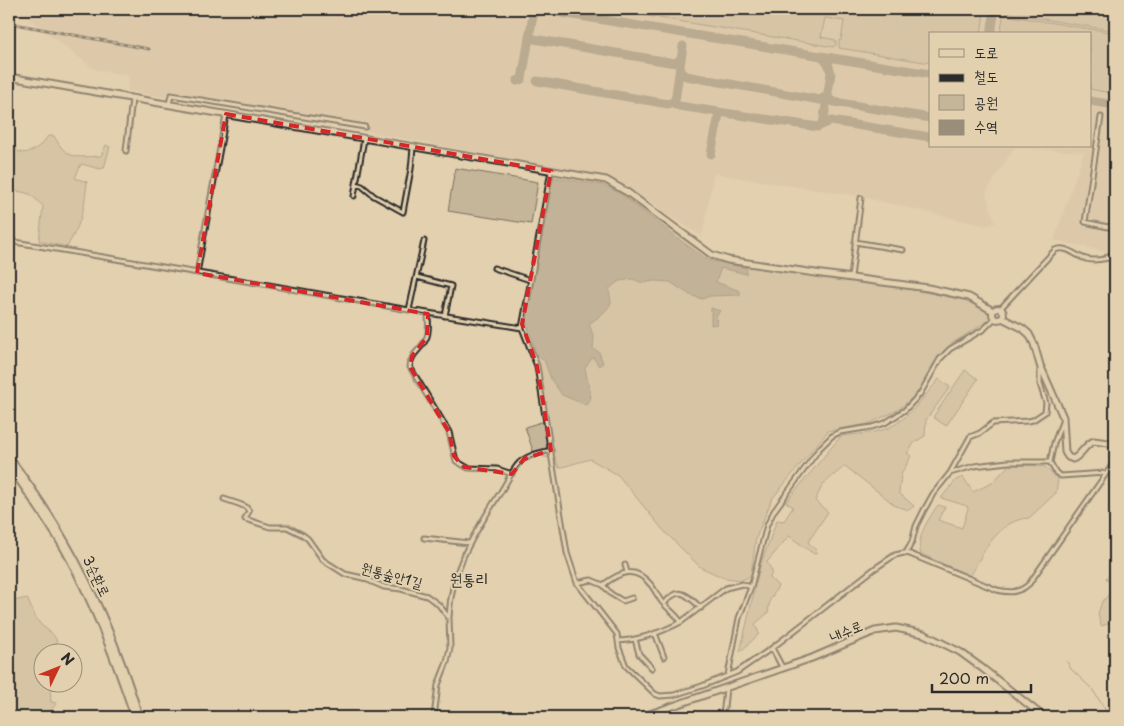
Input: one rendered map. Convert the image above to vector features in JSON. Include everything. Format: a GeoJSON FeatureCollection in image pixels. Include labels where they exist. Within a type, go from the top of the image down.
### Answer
{"type":"FeatureCollection","features":[{"type":"Feature","properties":{"kind":"highway","name":"3순환로"},"geometry":{"type":"LineString","coordinates":[[9,458],[39,498],[77,562],[109,630],[139,717]]}},
{"type":"Feature","properties":{"kind":"highway","name":"3순환로"},"geometry":{"type":"LineString","coordinates":[[9,465],[43,514],[76,571],[113,653],[135,717]]}},
{"type":"Feature","properties":{"kind":"street"},"geometry":{"type":"LineString","coordinates":[[9,77],[606,180],[712,255],[728,260],[928,288],[969,297],[993,311]]}},
{"type":"Feature","properties":{"kind":"street"},"geometry":{"type":"LineString","coordinates":[[169,105],[170,95],[365,127]]}},
{"type":"Feature","properties":{"kind":"street"},"geometry":{"type":"LineString","coordinates":[[126,151],[132,99]]}},
{"type":"Feature","properties":{"kind":"street"},"geometry":{"type":"LineString","coordinates":[[197,273],[226,114]]}},
{"type":"Feature","properties":{"kind":"street"},"geometry":{"type":"LineString","coordinates":[[1101,117],[1085,222],[1108,227],[1115,224]]}},
{"type":"Feature","properties":{"kind":"street"},"geometry":{"type":"LineString","coordinates":[[354,196],[364,138]]}},
{"type":"Feature","properties":{"kind":"street"},"geometry":{"type":"LineString","coordinates":[[356,184],[403,212],[413,148]]}},
{"type":"Feature","properties":{"kind":"street"},"geometry":{"type":"LineString","coordinates":[[551,171],[522,328],[537,366],[566,554],[578,583],[617,634],[619,648],[626,666],[655,694],[660,696],[674,695],[736,672],[772,648],[895,555],[906,553],[997,590],[1011,593],[1019,591],[1026,587],[1033,579],[1115,461]]}},
{"type":"Feature","properties":{"kind":"street"},"geometry":{"type":"LineString","coordinates":[[851,278],[861,198]]}},
{"type":"Feature","properties":{"kind":"street"},"geometry":{"type":"LineString","coordinates":[[9,241],[428,314],[522,328]]}},
{"type":"Feature","properties":{"kind":"street"},"geometry":{"type":"LineString","coordinates":[[409,310],[424,241]]}},
{"type":"Feature","properties":{"kind":"street"},"geometry":{"type":"LineString","coordinates":[[855,242],[903,250]]}},
{"type":"Feature","properties":{"kind":"street"},"geometry":{"type":"LineString","coordinates":[[993,311],[1000,309],[1055,250],[1065,249],[1086,259],[1115,257]]}},
{"type":"Feature","properties":{"kind":"street"},"geometry":{"type":"LineString","coordinates":[[1104,259],[1115,252]]}},
{"type":"Feature","properties":{"kind":"street"},"geometry":{"type":"LineString","coordinates":[[494,268],[530,280]]}},
{"type":"Feature","properties":{"kind":"street"},"geometry":{"type":"LineString","coordinates":[[416,277],[451,286],[445,316]]}},
{"type":"Feature","properties":{"kind":"street"},"geometry":{"type":"LineString","coordinates":[[1000,309],[1003,312],[1002,318]]}},
{"type":"Feature","properties":{"kind":"street"},"geometry":{"type":"LineString","coordinates":[[993,311],[992,316],[994,319]]}},
{"type":"Feature","properties":{"kind":"street"},"geometry":{"type":"LineString","coordinates":[[428,314],[427,337],[412,356],[410,367],[449,432],[456,461],[468,468],[497,469],[512,474]]}},
{"type":"Feature","properties":{"kind":"street"},"geometry":{"type":"LineString","coordinates":[[728,675],[739,618],[751,587],[767,525],[774,511],[819,449],[832,436],[840,432],[885,423],[904,410],[920,394],[940,359],[950,349],[984,329],[994,319],[1002,318],[1015,323],[1029,334],[1063,418],[1065,452],[1068,458],[1073,459],[1077,457],[1089,443],[1094,441],[1115,444]]}},
{"type":"Feature","properties":{"kind":"street"},"geometry":{"type":"LineString","coordinates":[[906,553],[912,542],[916,526],[928,502],[950,473],[970,436],[980,433],[993,422],[1028,421],[1037,418],[1045,412],[1046,403],[1040,384],[1040,365]]}},
{"type":"Feature","properties":{"kind":"street"},"geometry":{"type":"LineString","coordinates":[[1063,418],[1054,443],[1050,462],[1053,469],[1061,476],[1105,473]]}},
{"type":"Feature","properties":{"kind":"street"},"geometry":{"type":"LineString","coordinates":[[434,717],[438,685],[449,654],[449,618],[454,582],[462,557],[518,464],[524,459],[551,450]]}},
{"type":"Feature","properties":{"kind":"street"},"geometry":{"type":"LineString","coordinates":[[950,473],[974,466],[1008,462],[1050,462]]}},
{"type":"Feature","properties":{"kind":"street","name":"원통숲안1길"},"geometry":{"type":"LineString","coordinates":[[224,499],[246,507],[249,511],[245,519],[270,527],[287,527],[305,536],[323,560],[340,572],[363,578],[384,587],[428,596],[439,605],[449,618]]}},
{"type":"Feature","properties":{"kind":"street"},"geometry":{"type":"LineString","coordinates":[[424,538],[469,543]]}},
{"type":"Feature","properties":{"kind":"street"},"geometry":{"type":"LineString","coordinates":[[625,566],[626,572]]}},
{"type":"Feature","properties":{"kind":"street"},"geometry":{"type":"LineString","coordinates":[[603,585],[616,575],[626,572],[632,573],[648,581],[664,604],[673,611],[681,622]]}},
{"type":"Feature","properties":{"kind":"street"},"geometry":{"type":"LineString","coordinates":[[578,583],[591,580],[603,585],[611,594],[623,601],[632,598]]}},
{"type":"Feature","properties":{"kind":"street"},"geometry":{"type":"LineString","coordinates":[[618,641],[635,639],[668,629],[701,608],[726,588],[742,584],[751,587]]}},
{"type":"Feature","properties":{"kind":"street"},"geometry":{"type":"LineString","coordinates":[[664,604],[670,596],[680,593],[686,594],[701,608]]}},
{"type":"Feature","properties":{"kind":"street","name":"내수로"},"geometry":{"type":"LineString","coordinates":[[641,717],[812,658],[875,631],[888,629],[908,630],[933,638],[960,652],[1044,717]]}},
{"type":"Feature","properties":{"kind":"street"},"geometry":{"type":"LineString","coordinates":[[655,633],[664,657]]}},
{"type":"Feature","properties":{"kind":"street"},"geometry":{"type":"LineString","coordinates":[[635,639],[639,654],[652,668]]}},
{"type":"Feature","properties":{"kind":"street"},"geometry":{"type":"LineString","coordinates":[[772,648],[782,667]]}},
{"type":"Feature","properties":{"kind":"street"},"geometry":{"type":"LineString","coordinates":[[722,717],[726,687]]}},
{"type":"Feature","properties":{"kind":"highlighted area"},"geometry":{"type":"Polygon","coordinates":[[[226,114],[551,171],[522,324],[537,366],[551,450],[524,459],[512,474],[464,467],[454,456],[449,432],[410,367],[412,356],[427,337],[428,314],[197,273],[226,114]]]}},
{"type":"Feature","properties":{"kind":"shaded area"},"geometry":{"type":"Polygon","coordinates":[[[16,9],[1115,9],[1115,248],[1107,252],[1054,240],[1084,152],[1014,148],[986,193],[995,223],[985,226],[858,196],[714,174],[702,236],[605,177],[374,133],[128,91],[129,76],[94,69],[16,9]]]}},
{"type":"Feature","properties":{"kind":"green space"},"geometry":{"type":"Polygon","coordinates":[[[606,9],[968,9],[984,13],[981,32],[929,32],[929,63],[839,48],[844,21],[825,18],[821,37],[836,40],[836,45],[833,47],[606,9]]]}},
{"type":"Feature","properties":{"kind":"green space"},"geometry":{"type":"Polygon","coordinates":[[[1005,9],[1115,9],[1115,31],[1007,13],[1004,12],[1005,9]]]}},
{"type":"Feature","properties":{"kind":"green space"},"geometry":{"type":"Polygon","coordinates":[[[1005,15],[1115,33],[1115,94],[1092,89],[1092,32],[1000,32],[1005,15]]]}},
{"type":"Feature","properties":{"kind":"green space"},"geometry":{"type":"Polygon","coordinates":[[[48,136],[54,136],[68,154],[78,157],[101,156],[106,145],[110,147],[104,168],[100,169],[81,164],[75,178],[87,182],[85,201],[82,216],[67,247],[39,241],[43,206],[30,194],[9,189],[9,139],[17,151],[23,153],[34,150],[48,136]]]}},
{"type":"Feature","properties":{"kind":"green space"},"geometry":{"type":"Polygon","coordinates":[[[455,168],[538,182],[531,224],[448,211],[455,168]]]}},
{"type":"Feature","properties":{"kind":"green space"},"geometry":{"type":"Polygon","coordinates":[[[553,177],[609,190],[628,199],[711,259],[898,287],[965,300],[989,313],[991,319],[951,344],[933,364],[919,392],[898,410],[868,424],[828,431],[772,499],[756,538],[751,574],[742,580],[724,578],[700,567],[663,530],[618,475],[590,459],[559,468],[556,460],[534,454],[525,427],[548,420],[526,320],[553,177]]]}},
{"type":"Feature","properties":{"kind":"green space"},"geometry":{"type":"Polygon","coordinates":[[[965,370],[978,379],[946,426],[933,417],[965,370]]]}},
{"type":"Feature","properties":{"kind":"green space"},"geometry":{"type":"Polygon","coordinates":[[[939,379],[950,387],[926,420],[925,436],[915,442],[907,453],[911,456],[901,475],[899,493],[914,506],[909,510],[896,506],[845,466],[823,484],[815,501],[828,512],[808,542],[818,552],[814,554],[789,536],[767,562],[772,571],[770,578],[778,586],[770,600],[768,613],[755,624],[759,634],[740,652],[760,566],[777,520],[784,521],[793,507],[786,502],[841,436],[876,432],[896,424],[916,406],[939,379]]]}},
{"type":"Feature","properties":{"kind":"green space"},"geometry":{"type":"Polygon","coordinates":[[[1009,465],[1045,467],[1058,479],[1056,493],[1029,518],[1009,524],[1001,530],[987,547],[971,576],[921,554],[921,535],[938,505],[945,507],[938,520],[962,528],[968,509],[967,506],[941,498],[956,480],[963,477],[973,492],[992,483],[1009,465]]]}},
{"type":"Feature","properties":{"kind":"green space"},"geometry":{"type":"Polygon","coordinates":[[[1115,565],[1115,622],[1101,626],[1098,614],[1102,601],[1113,588],[1106,578],[1112,573],[1112,567],[1115,565]]]}},
{"type":"Feature","properties":{"kind":"green space"},"geometry":{"type":"Polygon","coordinates":[[[27,598],[36,619],[56,638],[57,642],[55,644],[32,644],[32,694],[51,694],[51,702],[57,703],[45,717],[9,716],[9,602],[27,598]]]}},
{"type":"Feature","properties":{"kind":"water"},"geometry":{"type":"Polygon","coordinates":[[[553,177],[603,185],[621,194],[708,260],[747,268],[746,274],[721,268],[716,282],[740,291],[740,295],[710,296],[702,299],[690,295],[670,282],[654,281],[643,283],[633,279],[619,281],[609,289],[610,305],[589,324],[594,337],[593,349],[599,352],[603,363],[599,366],[593,357],[585,368],[591,397],[586,405],[562,395],[551,379],[544,360],[537,357],[526,320],[553,177]]]}},
{"type":"Feature","properties":{"kind":"water"},"geometry":{"type":"Polygon","coordinates":[[[711,308],[720,311],[716,316],[717,324],[711,325],[711,308]]]}},
{"type":"Feature","properties":{"kind":"waterway"},"geometry":{"type":"LineString","coordinates":[[1067,661],[1071,669],[1092,689],[1110,717]]}},
{"type":"Feature","properties":{"kind":"taxiway"},"geometry":{"type":"LineString","coordinates":[[517,81],[522,79],[534,9]]}},
{"type":"Feature","properties":{"kind":"taxiway"},"geometry":{"type":"LineString","coordinates":[[537,9],[929,74]]}},
{"type":"Feature","properties":{"kind":"taxiway"},"geometry":{"type":"LineString","coordinates":[[991,32],[995,9]]}},
{"type":"Feature","properties":{"kind":"taxiway"},"geometry":{"type":"LineString","coordinates":[[529,35],[534,39],[669,62],[676,63],[680,59]]}},
{"type":"Feature","properties":{"kind":"taxiway"},"geometry":{"type":"LineString","coordinates":[[537,81],[668,104],[675,101],[683,46]]}},
{"type":"Feature","properties":{"kind":"taxiway"},"geometry":{"type":"LineString","coordinates":[[675,101],[675,105],[679,106],[818,127],[823,124],[831,73],[828,63],[822,57]]}},
{"type":"Feature","properties":{"kind":"taxiway"},"geometry":{"type":"LineString","coordinates":[[680,72],[686,76],[820,100],[828,95],[830,100],[834,102],[929,118]]}},
{"type":"Feature","properties":{"kind":"taxiway"},"geometry":{"type":"LineString","coordinates":[[1092,101],[1115,105]]}},
{"type":"Feature","properties":{"kind":"taxiway"},"geometry":{"type":"LineString","coordinates":[[711,154],[719,115],[717,112]]}},
{"type":"Feature","properties":{"kind":"taxiway"},"geometry":{"type":"LineString","coordinates":[[822,125],[831,121],[929,137]]}},
{"type":"Feature","properties":{"kind":"railway"},"geometry":{"type":"LineString","coordinates":[[9,23],[149,49]]}},
{"type":"Feature","properties":{"kind":"district","name":"원통리"},"geometry":{"type":"Point","coordinates":[469,578]}}]}
